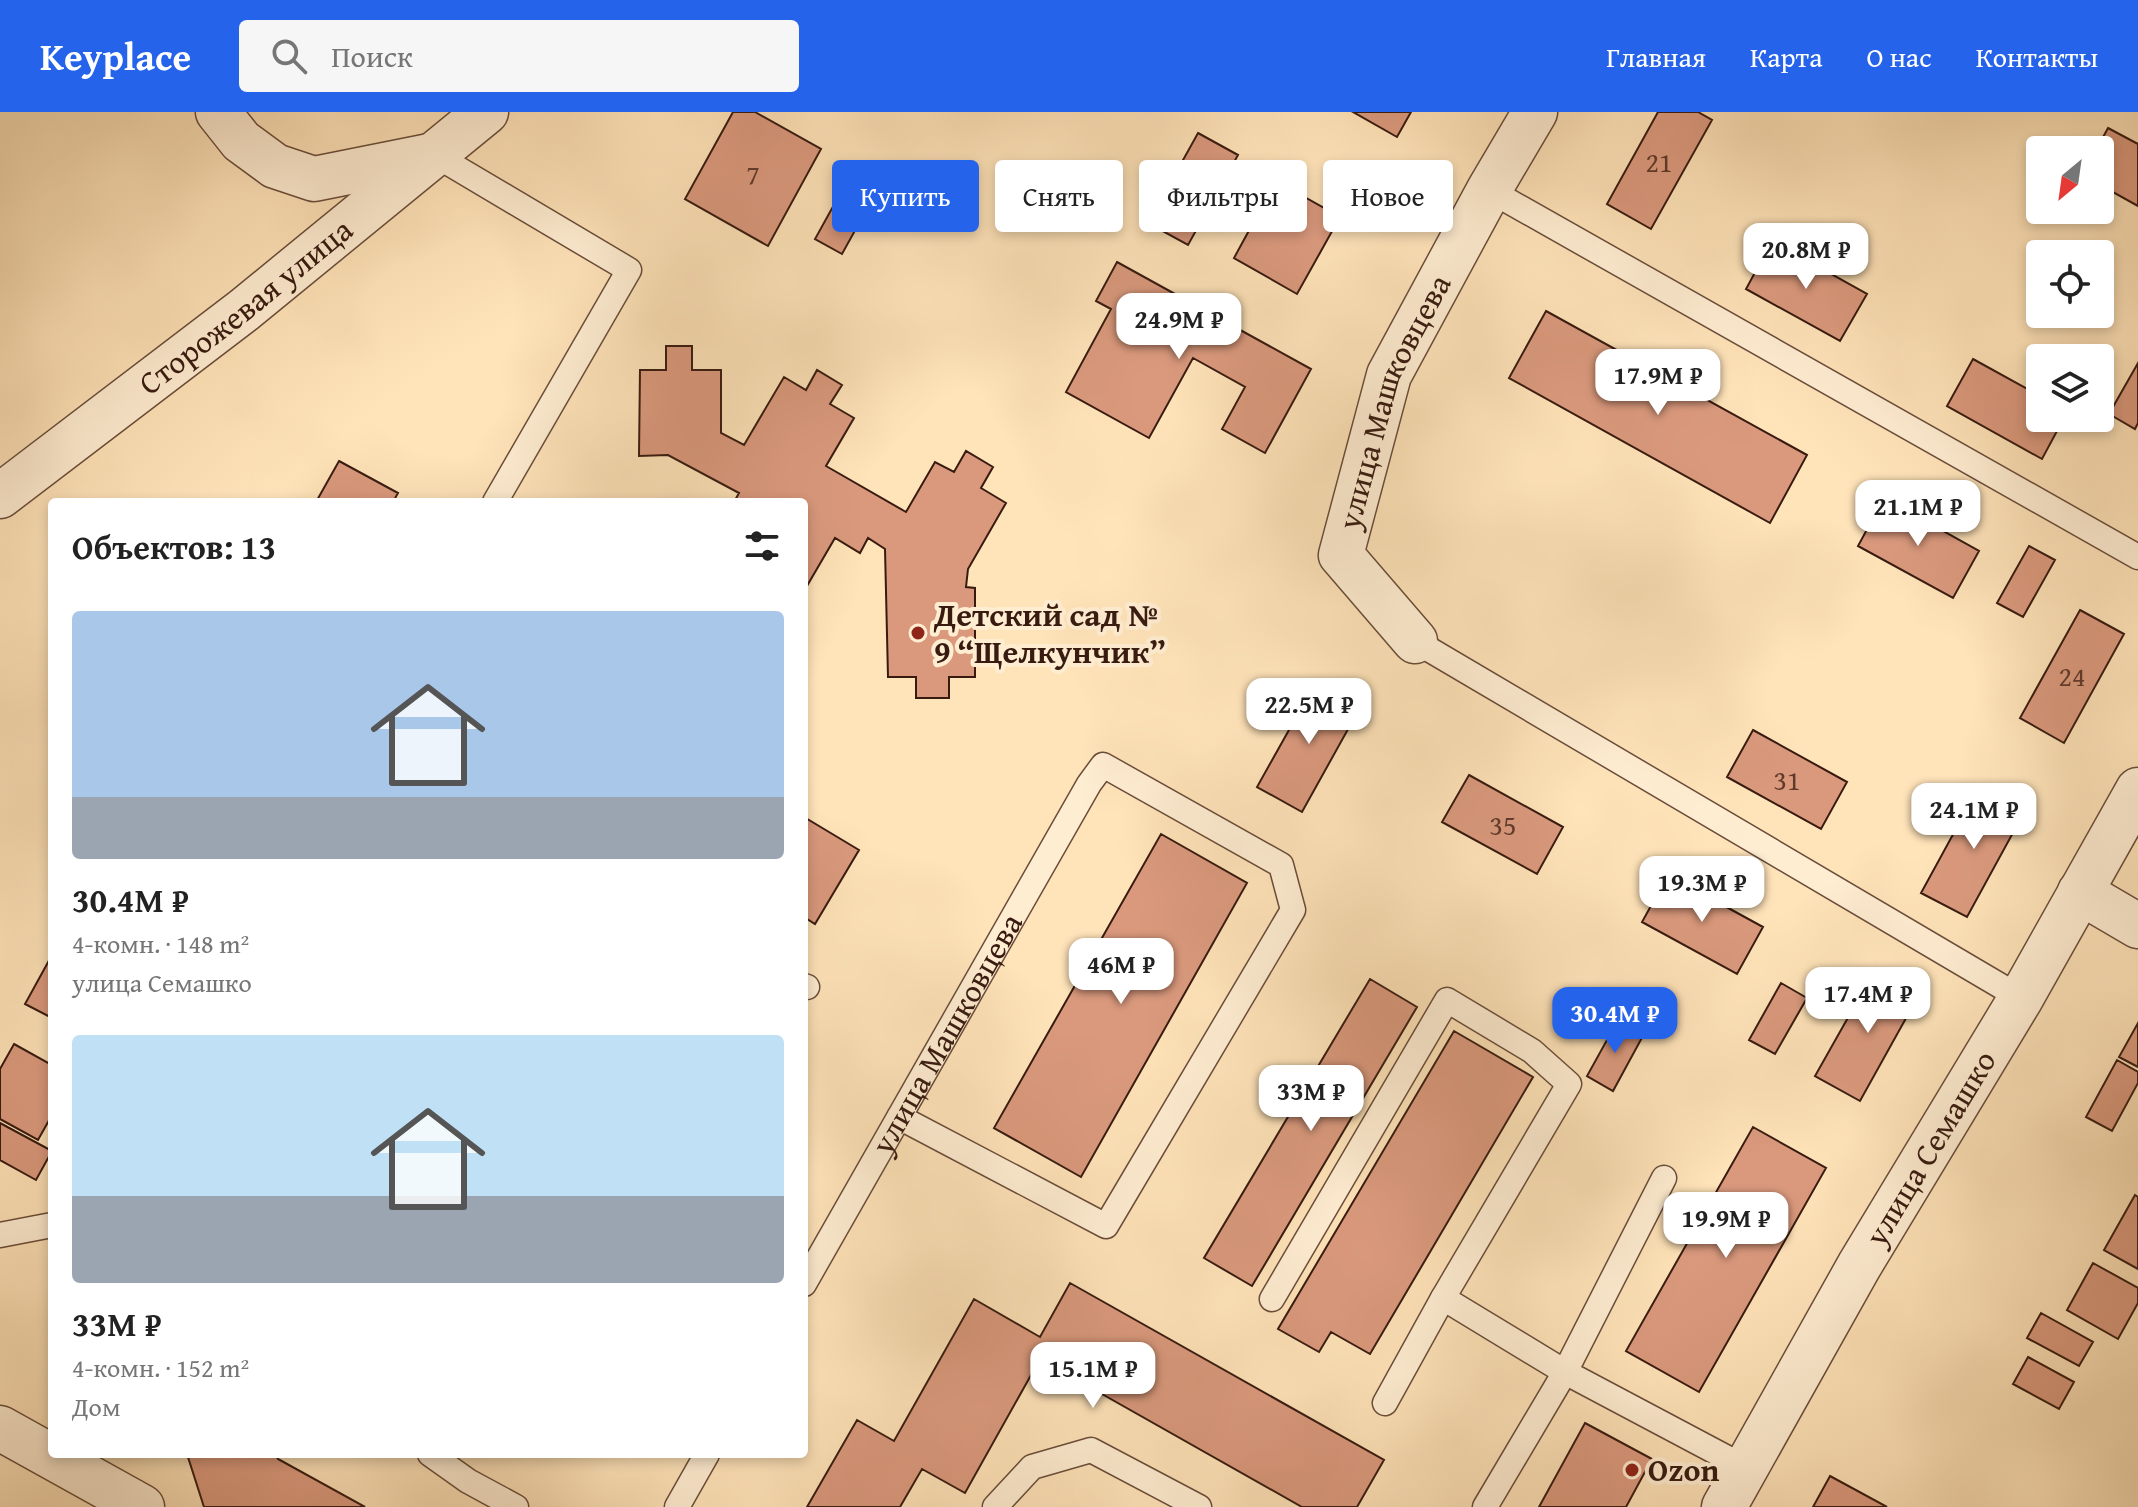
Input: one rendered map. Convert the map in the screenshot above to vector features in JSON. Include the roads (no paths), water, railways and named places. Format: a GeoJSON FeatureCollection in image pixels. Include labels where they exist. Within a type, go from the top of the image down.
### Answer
{"type":"FeatureCollection","features":[{"type":"Feature","properties":{"kind":"street"},"geometry":{"type":"LineString","coordinates":[[218,112],[241,141],[275,166],[314,179],[435,155]]}},
{"type":"Feature","properties":{"kind":"street","name":"Сторожевая улица"},"geometry":{"type":"LineString","coordinates":[[0,496],[244,310],[486,112]]}},
{"type":"Feature","properties":{"kind":"street","name":"улица Машковцева"},"geometry":{"type":"LineString","coordinates":[[1415,641],[1341,555],[1389,375],[1535,112]]}},
{"type":"Feature","properties":{"kind":"street","name":"улица Семашко"},"geometry":{"type":"LineString","coordinates":[[1724,1507],[1859,1266],[2021,998],[2138,790]]}},
{"type":"Feature","properties":{"kind":"street"},"geometry":{"type":"LineString","coordinates":[[2080,892],[2138,926]]}},
{"type":"Feature","properties":{"kind":"street"},"geometry":{"type":"LineString","coordinates":[[0,1428],[48,1455]]}},
{"type":"Feature","properties":{"kind":"street"},"geometry":{"type":"LineString","coordinates":[[54,1458],[142,1507]]}},
{"type":"Feature","properties":{"kind":"lane"},"geometry":{"type":"LineString","coordinates":[[435,155],[629,270],[497,498]]}},
{"type":"Feature","properties":{"kind":"lane"},"geometry":{"type":"LineString","coordinates":[[1489,190],[2138,557]]}},
{"type":"Feature","properties":{"kind":"lane"},"geometry":{"type":"LineString","coordinates":[[1415,641],[2021,998]]}},
{"type":"Feature","properties":{"kind":"lane","name":"улица Машковцева"},"geometry":{"type":"LineString","coordinates":[[808,1277],[899,1117],[1089,784],[1103,765],[1281,865],[1293,910],[1106,1226],[899,1117]]}},
{"type":"Feature","properties":{"kind":"lane"},"geometry":{"type":"LineString","coordinates":[[1272,1299],[1447,1000],[1532,1051],[1569,1084],[1385,1403]]}},
{"type":"Feature","properties":{"kind":"lane"},"geometry":{"type":"LineString","coordinates":[[1485,1507],[1565,1372],[1664,1178]]}},
{"type":"Feature","properties":{"kind":"lane"},"geometry":{"type":"LineString","coordinates":[[0,1235],[48,1226]]}},
{"type":"Feature","properties":{"kind":"lane"},"geometry":{"type":"LineString","coordinates":[[1443,1298],[1565,1372],[1746,1468]]}},
{"type":"Feature","properties":{"kind":"lane"},"geometry":{"type":"LineString","coordinates":[[995,1507],[1032,1467],[1091,1450],[1199,1507]]}},
{"type":"Feature","properties":{"kind":"lane"},"geometry":{"type":"LineString","coordinates":[[436,1458],[468,1481],[516,1507]]}},
{"type":"Feature","properties":{"kind":"lane"},"geometry":{"type":"LineString","coordinates":[[677,1507],[705,1458]]}},
{"type":"Feature","properties":{"kind":"place","name":"Детский сад № 9 “Щелкунчик”"},"geometry":{"type":"Point","coordinates":[918,633]}},
{"type":"Feature","properties":{"kind":"place","name":"Ozon"},"geometry":{"type":"Point","coordinates":[1632,1470]}}]}
